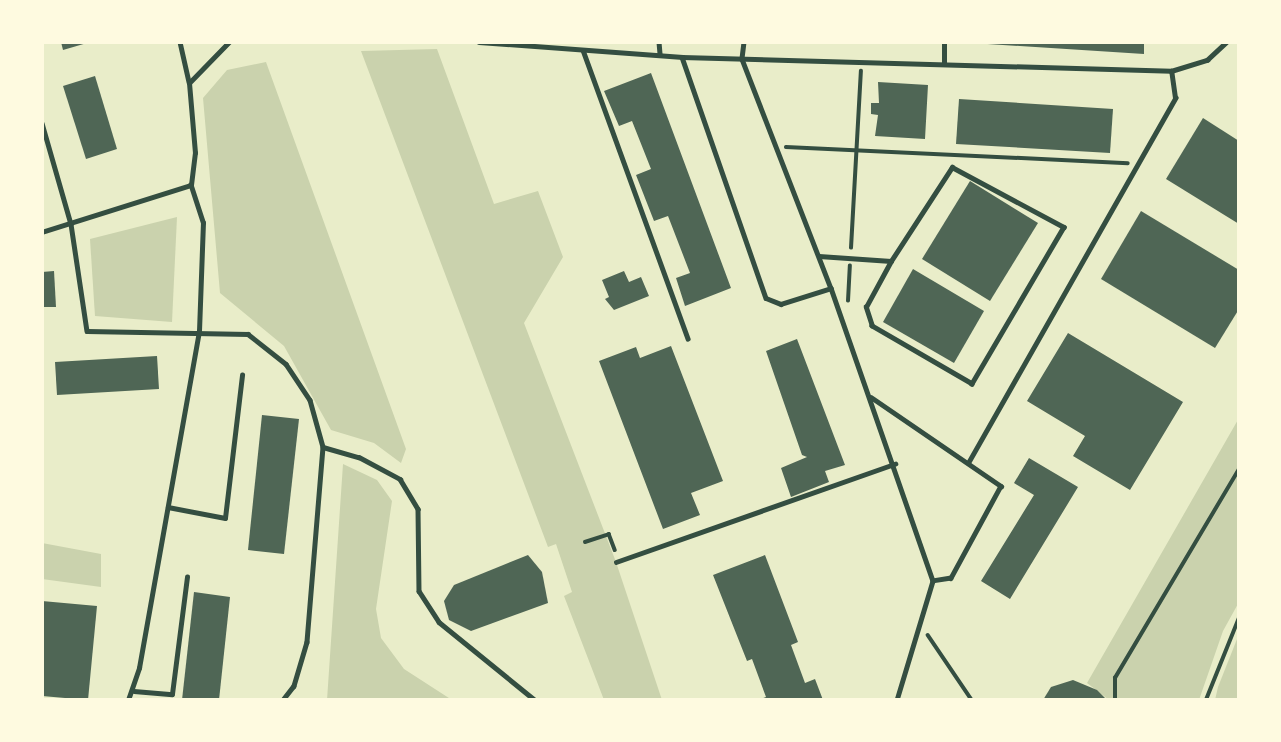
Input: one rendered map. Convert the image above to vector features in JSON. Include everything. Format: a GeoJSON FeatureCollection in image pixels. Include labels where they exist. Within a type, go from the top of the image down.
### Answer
{"type":"FeatureCollection","features":[{"type":"Feature","properties":{"kind":"lane"},"geometry":{"type":"LineString","coordinates":[[128,700],[134,691],[200,331],[203,223],[191,185],[195,153],[189,83],[180,42]]}},
{"type":"Feature","properties":{"kind":"lane"},"geometry":{"type":"LineString","coordinates":[[189,83],[229,42]]}},
{"type":"Feature","properties":{"kind":"lane"},"geometry":{"type":"LineString","coordinates":[[479,42],[682,57],[862,60],[1171,71],[1207,60],[1226,42]]}},
{"type":"Feature","properties":{"kind":"lane"},"geometry":{"type":"LineString","coordinates":[[659,42],[660,54]]}},
{"type":"Feature","properties":{"kind":"lane"},"geometry":{"type":"LineString","coordinates":[[744,42],[743,59],[831,288],[895,464],[933,581],[897,700]]}},
{"type":"Feature","properties":{"kind":"lane"},"geometry":{"type":"LineString","coordinates":[[944,42],[944,64]]}},
{"type":"Feature","properties":{"kind":"lane"},"geometry":{"type":"LineString","coordinates":[[583,50],[688,338]]}},
{"type":"Feature","properties":{"kind":"lane"},"geometry":{"type":"LineString","coordinates":[[682,57],[766,298],[781,304],[831,288]]}},
{"type":"Feature","properties":{"kind":"lane"},"geometry":{"type":"LineString","coordinates":[[968,463],[1175,98],[1171,71]]}},
{"type":"Feature","properties":{"kind":"lane"},"geometry":{"type":"LineString","coordinates":[[42,122],[71,224],[87,331],[200,331],[248,334],[286,364],[310,400],[323,447],[307,642],[294,686],[283,700]]}},
{"type":"Feature","properties":{"kind":"lane"},"geometry":{"type":"LineString","coordinates":[[952,167],[1064,227],[972,384],[872,326],[866,307],[891,261],[952,167]]}},
{"type":"Feature","properties":{"kind":"lane"},"geometry":{"type":"LineString","coordinates":[[42,233],[191,185]]}},
{"type":"Feature","properties":{"kind":"lane"},"geometry":{"type":"LineString","coordinates":[[819,256],[891,261]]}},
{"type":"Feature","properties":{"kind":"lane"},"geometry":{"type":"LineString","coordinates":[[168,508],[225,518],[242,375]]}},
{"type":"Feature","properties":{"kind":"lane"},"geometry":{"type":"LineString","coordinates":[[870,397],[1001,486],[951,578],[933,581]]}},
{"type":"Feature","properties":{"kind":"lane"},"geometry":{"type":"LineString","coordinates":[[323,447],[359,457],[400,479],[418,509],[419,591],[439,622],[535,700]]}},
{"type":"Feature","properties":{"kind":"lane"},"geometry":{"type":"LineString","coordinates":[[617,562],[895,464]]}},
{"type":"Feature","properties":{"kind":"lane"},"geometry":{"type":"LineString","coordinates":[[134,691],[172,694],[187,577]]}},
{"type":"Feature","properties":{"kind":"path"},"geometry":{"type":"LineString","coordinates":[[848,307],[862,60]]}},
{"type":"Feature","properties":{"kind":"path"},"geometry":{"type":"LineString","coordinates":[[777,146],[857,147],[1122,160],[1137,166]]}},
{"type":"Feature","properties":{"kind":"path"},"geometry":{"type":"LineString","coordinates":[[1115,700],[1115,678],[1239,469]]}},
{"type":"Feature","properties":{"kind":"path"},"geometry":{"type":"LineString","coordinates":[[585,542],[609,534],[617,562]]}},
{"type":"Feature","properties":{"kind":"path"},"geometry":{"type":"LineString","coordinates":[[1206,700],[1239,618]]}},
{"type":"Feature","properties":{"kind":"path"},"geometry":{"type":"LineString","coordinates":[[921,626],[972,700]]}},
{"type":"Feature","properties":{"kind":"green space"},"geometry":{"type":"Polygon","coordinates":[[[437,49],[494,204],[538,191],[563,257],[524,323],[616,562],[662,700],[604,700],[564,596],[572,592],[556,544],[548,547],[361,51],[437,49]]]}},
{"type":"Feature","properties":{"kind":"green space"},"geometry":{"type":"Polygon","coordinates":[[[266,62],[406,449],[401,463],[374,443],[331,430],[284,346],[220,293],[203,98],[227,70],[266,62]]]}},
{"type":"Feature","properties":{"kind":"green space"},"geometry":{"type":"Polygon","coordinates":[[[177,217],[172,322],[95,316],[90,239],[177,217]]]}},
{"type":"Feature","properties":{"kind":"green space"},"geometry":{"type":"Polygon","coordinates":[[[1239,418],[1239,602],[1223,631],[1199,700],[1109,700],[1087,683],[1239,418]]]}},
{"type":"Feature","properties":{"kind":"green space"},"geometry":{"type":"Polygon","coordinates":[[[343,464],[377,480],[392,501],[376,609],[381,638],[404,669],[452,700],[327,700],[343,464]]]}},
{"type":"Feature","properties":{"kind":"green space"},"geometry":{"type":"Polygon","coordinates":[[[42,543],[101,554],[101,587],[42,579],[42,543]]]}},
{"type":"Feature","properties":{"kind":"green space"},"geometry":{"type":"Polygon","coordinates":[[[1239,634],[1239,700],[1215,700],[1218,687],[1239,634]]]}},
{"type":"Feature","properties":{"kind":"building"},"geometry":{"type":"Polygon","coordinates":[[[61,42],[87,42],[87,43],[63,50],[61,42]]]}},
{"type":"Feature","properties":{"kind":"building"},"geometry":{"type":"Polygon","coordinates":[[[957,42],[1144,42],[1144,54],[957,42]]]}},
{"type":"Feature","properties":{"kind":"building"},"geometry":{"type":"Polygon","coordinates":[[[651,73],[731,288],[685,306],[676,278],[690,273],[668,216],[654,221],[636,175],[651,169],[632,121],[619,126],[604,91],[651,73]]]}},
{"type":"Feature","properties":{"kind":"building"},"geometry":{"type":"Polygon","coordinates":[[[95,76],[117,149],[86,159],[63,86],[95,76]]]}},
{"type":"Feature","properties":{"kind":"building"},"geometry":{"type":"Polygon","coordinates":[[[878,82],[928,85],[925,139],[875,136],[878,115],[871,114],[871,103],[879,103],[878,82]]]}},
{"type":"Feature","properties":{"kind":"building"},"geometry":{"type":"Polygon","coordinates":[[[959,99],[1113,109],[1110,153],[956,144],[959,99]]]}},
{"type":"Feature","properties":{"kind":"building"},"geometry":{"type":"Polygon","coordinates":[[[1203,118],[1239,141],[1239,224],[1166,179],[1203,118]]]}},
{"type":"Feature","properties":{"kind":"building"},"geometry":{"type":"Polygon","coordinates":[[[970,181],[1038,223],[990,301],[922,259],[970,181]]]}},
{"type":"Feature","properties":{"kind":"building"},"geometry":{"type":"Polygon","coordinates":[[[1141,211],[1239,270],[1239,309],[1215,348],[1101,279],[1141,211]]]}},
{"type":"Feature","properties":{"kind":"building"},"geometry":{"type":"Polygon","coordinates":[[[913,269],[984,311],[954,363],[883,322],[913,269]]]}},
{"type":"Feature","properties":{"kind":"building"},"geometry":{"type":"Polygon","coordinates":[[[54,271],[56,307],[42,307],[42,272],[54,271]]]}},
{"type":"Feature","properties":{"kind":"building"},"geometry":{"type":"Polygon","coordinates":[[[624,271],[629,282],[641,277],[649,296],[614,310],[605,299],[609,297],[602,280],[624,271]]]}},
{"type":"Feature","properties":{"kind":"building"},"geometry":{"type":"Polygon","coordinates":[[[1068,333],[1183,402],[1130,490],[1073,456],[1085,436],[1027,401],[1068,333]]]}},
{"type":"Feature","properties":{"kind":"building"},"geometry":{"type":"Polygon","coordinates":[[[797,339],[845,465],[825,471],[829,482],[791,497],[781,468],[807,457],[802,455],[766,351],[797,339]]]}},
{"type":"Feature","properties":{"kind":"building"},"geometry":{"type":"Polygon","coordinates":[[[671,346],[723,481],[691,493],[700,515],[663,529],[599,361],[636,347],[640,358],[671,346]]]}},
{"type":"Feature","properties":{"kind":"building"},"geometry":{"type":"Polygon","coordinates":[[[157,356],[159,389],[57,395],[55,362],[157,356]]]}},
{"type":"Feature","properties":{"kind":"building"},"geometry":{"type":"Polygon","coordinates":[[[262,415],[299,419],[284,554],[248,550],[262,415]]]}},
{"type":"Feature","properties":{"kind":"building"},"geometry":{"type":"Polygon","coordinates":[[[1029,458],[1078,487],[1010,599],[981,581],[1034,495],[1014,483],[1029,458]]]}},
{"type":"Feature","properties":{"kind":"building"},"geometry":{"type":"Polygon","coordinates":[[[528,555],[542,572],[548,603],[471,631],[449,620],[444,601],[454,585],[528,555]]]}},
{"type":"Feature","properties":{"kind":"building"},"geometry":{"type":"Polygon","coordinates":[[[765,555],[798,642],[791,645],[805,683],[815,679],[823,700],[758,700],[766,697],[752,659],[747,661],[713,575],[765,555]]]}},
{"type":"Feature","properties":{"kind":"building"},"geometry":{"type":"Polygon","coordinates":[[[194,592],[230,597],[219,700],[182,700],[194,592]]]}},
{"type":"Feature","properties":{"kind":"building"},"geometry":{"type":"Polygon","coordinates":[[[42,601],[97,606],[88,700],[42,696],[42,601]]]}},
{"type":"Feature","properties":{"kind":"building"},"geometry":{"type":"Polygon","coordinates":[[[1073,680],[1097,690],[1107,700],[1043,700],[1051,687],[1073,680]]]}}]}
